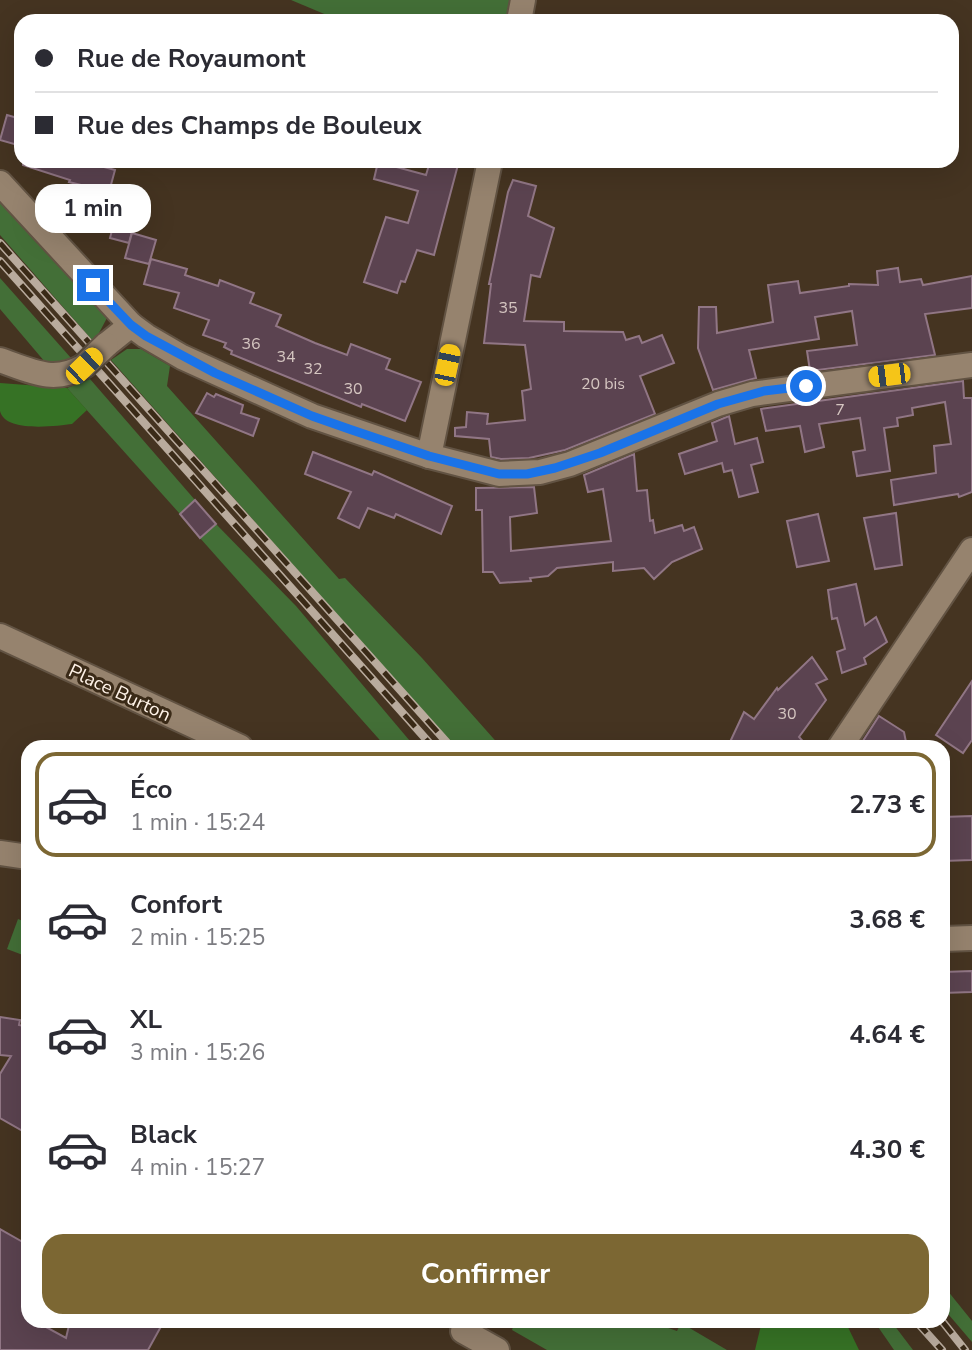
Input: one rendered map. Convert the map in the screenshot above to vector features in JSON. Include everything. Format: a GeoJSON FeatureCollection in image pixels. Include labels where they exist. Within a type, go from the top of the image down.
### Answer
{"type":"FeatureCollection","features":[{"type":"Feature","properties":{"kind":"street"},"geometry":{"type":"LineString","coordinates":[[429,456],[489,168]]}},
{"type":"Feature","properties":{"kind":"street"},"geometry":{"type":"LineString","coordinates":[[0,183],[131,325],[168,349],[312,416],[429,456],[499,474],[540,472],[584,459],[718,404],[752,394],[972,365]]}},
{"type":"Feature","properties":{"kind":"street"},"geometry":{"type":"LineString","coordinates":[[0,360],[54,376],[71,373],[84,366],[131,325]]}},
{"type":"Feature","properties":{"kind":"street"},"geometry":{"type":"LineString","coordinates":[[844,740],[972,550]]}},
{"type":"Feature","properties":{"kind":"street","name":"Place Burton"},"geometry":{"type":"LineString","coordinates":[[0,636],[225,740]]}},
{"type":"Feature","properties":{"kind":"street"},"geometry":{"type":"LineString","coordinates":[[0,853],[21,856]]}},
{"type":"Feature","properties":{"kind":"street"},"geometry":{"type":"LineString","coordinates":[[950,939],[972,938]]}},
{"type":"Feature","properties":{"kind":"street"},"geometry":{"type":"LineString","coordinates":[[462,1334],[496,1350]]}},
{"type":"Feature","properties":{"kind":"green space"},"geometry":{"type":"Polygon","coordinates":[[[291,0],[511,0],[508,14],[324,14],[291,0]]]}},
{"type":"Feature","properties":{"kind":"green space"},"geometry":{"type":"Polygon","coordinates":[[[0,198],[108,316],[92,340],[0,235],[0,198]]]}},
{"type":"Feature","properties":{"kind":"green space"},"geometry":{"type":"Polygon","coordinates":[[[0,278],[71,358],[59,364],[45,362],[0,309],[0,278]]]}},
{"type":"Feature","properties":{"kind":"green space"},"geometry":{"type":"Polygon","coordinates":[[[127,349],[141,349],[170,366],[167,386],[339,579],[345,578],[422,658],[495,740],[449,740],[111,360],[127,349]]]}},
{"type":"Feature","properties":{"kind":"green space"},"geometry":{"type":"Polygon","coordinates":[[[90,379],[195,500],[180,514],[67,388],[90,379]]]}},
{"type":"Feature","properties":{"kind":"green space"},"geometry":{"type":"Polygon","coordinates":[[[0,383],[67,388],[87,410],[72,424],[32,426],[11,423],[0,411],[0,383]]]}},
{"type":"Feature","properties":{"kind":"green space"},"geometry":{"type":"Polygon","coordinates":[[[216,524],[296,606],[409,740],[380,740],[200,538],[216,524]]]}},
{"type":"Feature","properties":{"kind":"green space"},"geometry":{"type":"Polygon","coordinates":[[[18,919],[21,920],[21,954],[7,949],[18,919]]]}},
{"type":"Feature","properties":{"kind":"green space"},"geometry":{"type":"Polygon","coordinates":[[[950,1294],[972,1321],[972,1342],[950,1316],[950,1294]]]}},
{"type":"Feature","properties":{"kind":"green space"},"geometry":{"type":"Polygon","coordinates":[[[668,1328],[677,1331],[678,1328],[690,1328],[727,1350],[547,1350],[512,1330],[668,1328]]]}},
{"type":"Feature","properties":{"kind":"green space"},"geometry":{"type":"Polygon","coordinates":[[[760,1328],[848,1328],[859,1350],[755,1350],[760,1328]]]}},
{"type":"Feature","properties":{"kind":"green space"},"geometry":{"type":"Polygon","coordinates":[[[879,1328],[896,1328],[913,1350],[894,1350],[879,1328]]]}},
{"type":"Feature","properties":{"kind":"building"},"geometry":{"type":"Polygon","coordinates":[[[7,115],[14,117],[14,144],[0,140],[7,115]]]}},
{"type":"Feature","properties":{"kind":"building"},"geometry":{"type":"Polygon","coordinates":[[[32,168],[115,170],[109,192],[69,182],[70,180],[32,168]]]}},
{"type":"Feature","properties":{"kind":"building"},"geometry":{"type":"Polygon","coordinates":[[[377,168],[400,168],[426,175],[428,168],[457,168],[434,255],[417,250],[405,282],[401,281],[397,293],[364,282],[386,217],[408,223],[418,191],[374,179],[377,168]]]}},
{"type":"Feature","properties":{"kind":"building"},"geometry":{"type":"Polygon","coordinates":[[[513,180],[536,186],[528,216],[554,228],[540,277],[531,275],[524,321],[564,322],[564,331],[623,332],[626,340],[639,336],[642,343],[662,335],[674,363],[640,376],[655,414],[565,450],[529,458],[501,459],[491,457],[489,439],[455,436],[455,428],[466,427],[467,412],[488,414],[487,424],[525,420],[522,391],[531,389],[525,345],[484,343],[489,284],[508,192],[513,180]]]}},
{"type":"Feature","properties":{"kind":"building"},"geometry":{"type":"Polygon","coordinates":[[[117,211],[136,216],[129,243],[110,238],[117,211]]]}},
{"type":"Feature","properties":{"kind":"building"},"geometry":{"type":"Polygon","coordinates":[[[132,233],[156,240],[149,264],[125,258],[132,233]]]}},
{"type":"Feature","properties":{"kind":"building"},"geometry":{"type":"Polygon","coordinates":[[[151,259],[187,269],[185,275],[218,286],[220,280],[254,293],[250,303],[281,315],[276,326],[315,343],[347,355],[351,344],[390,359],[386,369],[421,382],[405,421],[362,404],[361,407],[231,354],[232,351],[224,347],[226,343],[203,335],[209,320],[174,308],[179,293],[144,284],[151,259]]]}},
{"type":"Feature","properties":{"kind":"building"},"geometry":{"type":"Polygon","coordinates":[[[898,268],[900,282],[921,279],[923,285],[972,276],[972,308],[925,314],[935,355],[810,371],[807,351],[857,345],[852,311],[815,317],[819,339],[749,350],[756,378],[713,390],[698,348],[699,307],[716,307],[717,333],[773,322],[768,285],[798,281],[800,293],[849,284],[878,285],[877,271],[898,268]]]}},
{"type":"Feature","properties":{"kind":"building"},"geometry":{"type":"Polygon","coordinates":[[[963,381],[964,398],[972,398],[972,492],[959,497],[958,494],[894,505],[891,480],[936,473],[934,446],[951,444],[945,402],[912,408],[913,415],[897,418],[898,426],[884,428],[890,471],[857,476],[853,452],[865,450],[860,418],[819,424],[824,447],[805,452],[800,426],[766,431],[761,409],[963,381]]]}},
{"type":"Feature","properties":{"kind":"building"},"geometry":{"type":"Polygon","coordinates":[[[207,393],[243,405],[241,413],[259,419],[253,436],[196,413],[207,393]]]}},
{"type":"Feature","properties":{"kind":"building"},"geometry":{"type":"Polygon","coordinates":[[[729,416],[735,444],[757,438],[763,462],[751,465],[758,492],[739,497],[732,470],[724,472],[722,463],[685,474],[679,454],[717,441],[712,423],[729,416]]]}},
{"type":"Feature","properties":{"kind":"building"},"geometry":{"type":"Polygon","coordinates":[[[313,452],[372,475],[374,471],[452,506],[441,534],[396,514],[394,518],[368,508],[359,528],[338,518],[351,492],[305,474],[313,452]]]}},
{"type":"Feature","properties":{"kind":"building"},"geometry":{"type":"Polygon","coordinates":[[[634,454],[637,491],[647,490],[650,521],[653,520],[655,533],[682,525],[684,531],[694,527],[702,549],[672,562],[654,579],[644,568],[613,571],[613,562],[557,568],[548,576],[530,578],[531,581],[500,583],[493,572],[483,572],[482,510],[476,510],[476,488],[534,487],[537,513],[510,517],[511,551],[611,541],[603,489],[588,492],[584,475],[634,454]]]}},
{"type":"Feature","properties":{"kind":"building"},"geometry":{"type":"Polygon","coordinates":[[[195,500],[216,524],[200,538],[180,514],[195,500]]]}},
{"type":"Feature","properties":{"kind":"building"},"geometry":{"type":"Polygon","coordinates":[[[896,513],[902,565],[875,569],[864,518],[896,513]]]}},
{"type":"Feature","properties":{"kind":"building"},"geometry":{"type":"Polygon","coordinates":[[[818,514],[829,561],[797,567],[787,521],[818,514]]]}},
{"type":"Feature","properties":{"kind":"building"},"geometry":{"type":"Polygon","coordinates":[[[856,584],[865,625],[876,617],[887,642],[864,658],[866,664],[842,673],[837,652],[845,649],[837,618],[832,619],[828,590],[856,584]]]}},
{"type":"Feature","properties":{"kind":"building"},"geometry":{"type":"Polygon","coordinates":[[[812,657],[827,679],[816,684],[826,700],[799,737],[802,740],[731,740],[744,712],[754,719],[777,688],[778,690],[812,657]]]}},
{"type":"Feature","properties":{"kind":"building"},"geometry":{"type":"Polygon","coordinates":[[[972,681],[972,740],[963,753],[950,744],[950,740],[944,740],[936,735],[972,681]]]}},
{"type":"Feature","properties":{"kind":"building"},"geometry":{"type":"Polygon","coordinates":[[[879,716],[904,732],[906,740],[864,740],[879,716]]]}},
{"type":"Feature","properties":{"kind":"building"},"geometry":{"type":"Polygon","coordinates":[[[972,816],[972,860],[950,861],[950,817],[972,816]]]}},
{"type":"Feature","properties":{"kind":"building"},"geometry":{"type":"Polygon","coordinates":[[[972,971],[972,992],[950,993],[950,972],[972,971]]]}},
{"type":"Feature","properties":{"kind":"building"},"geometry":{"type":"Polygon","coordinates":[[[0,1017],[20,1020],[21,1130],[0,1118],[0,1074],[11,1056],[0,1055],[0,1017]]]}},
{"type":"Feature","properties":{"kind":"building"},"geometry":{"type":"Polygon","coordinates":[[[0,1229],[21,1241],[21,1328],[48,1328],[66,1338],[68,1328],[160,1328],[148,1350],[0,1350],[0,1229]]]}},
{"type":"Feature","properties":{"kind":"railway"},"geometry":{"type":"LineString","coordinates":[[0,243],[445,740]]}},
{"type":"Feature","properties":{"kind":"railway"},"geometry":{"type":"LineString","coordinates":[[0,261],[427,740]]}},
{"type":"Feature","properties":{"kind":"railway"},"geometry":{"type":"LineString","coordinates":[[922,1328],[942,1350]]}},
{"type":"Feature","properties":{"kind":"railway"},"geometry":{"type":"LineString","coordinates":[[948,1328],[965,1350]]}},
{"type":"Feature","properties":{"kind":"route"},"geometry":{"type":"LineString","coordinates":[[93,285],[131,325],[146,336],[215,373],[312,416],[399,447],[499,474],[527,474],[555,468],[600,453],[718,404],[764,391],[806,386]]}}]}
